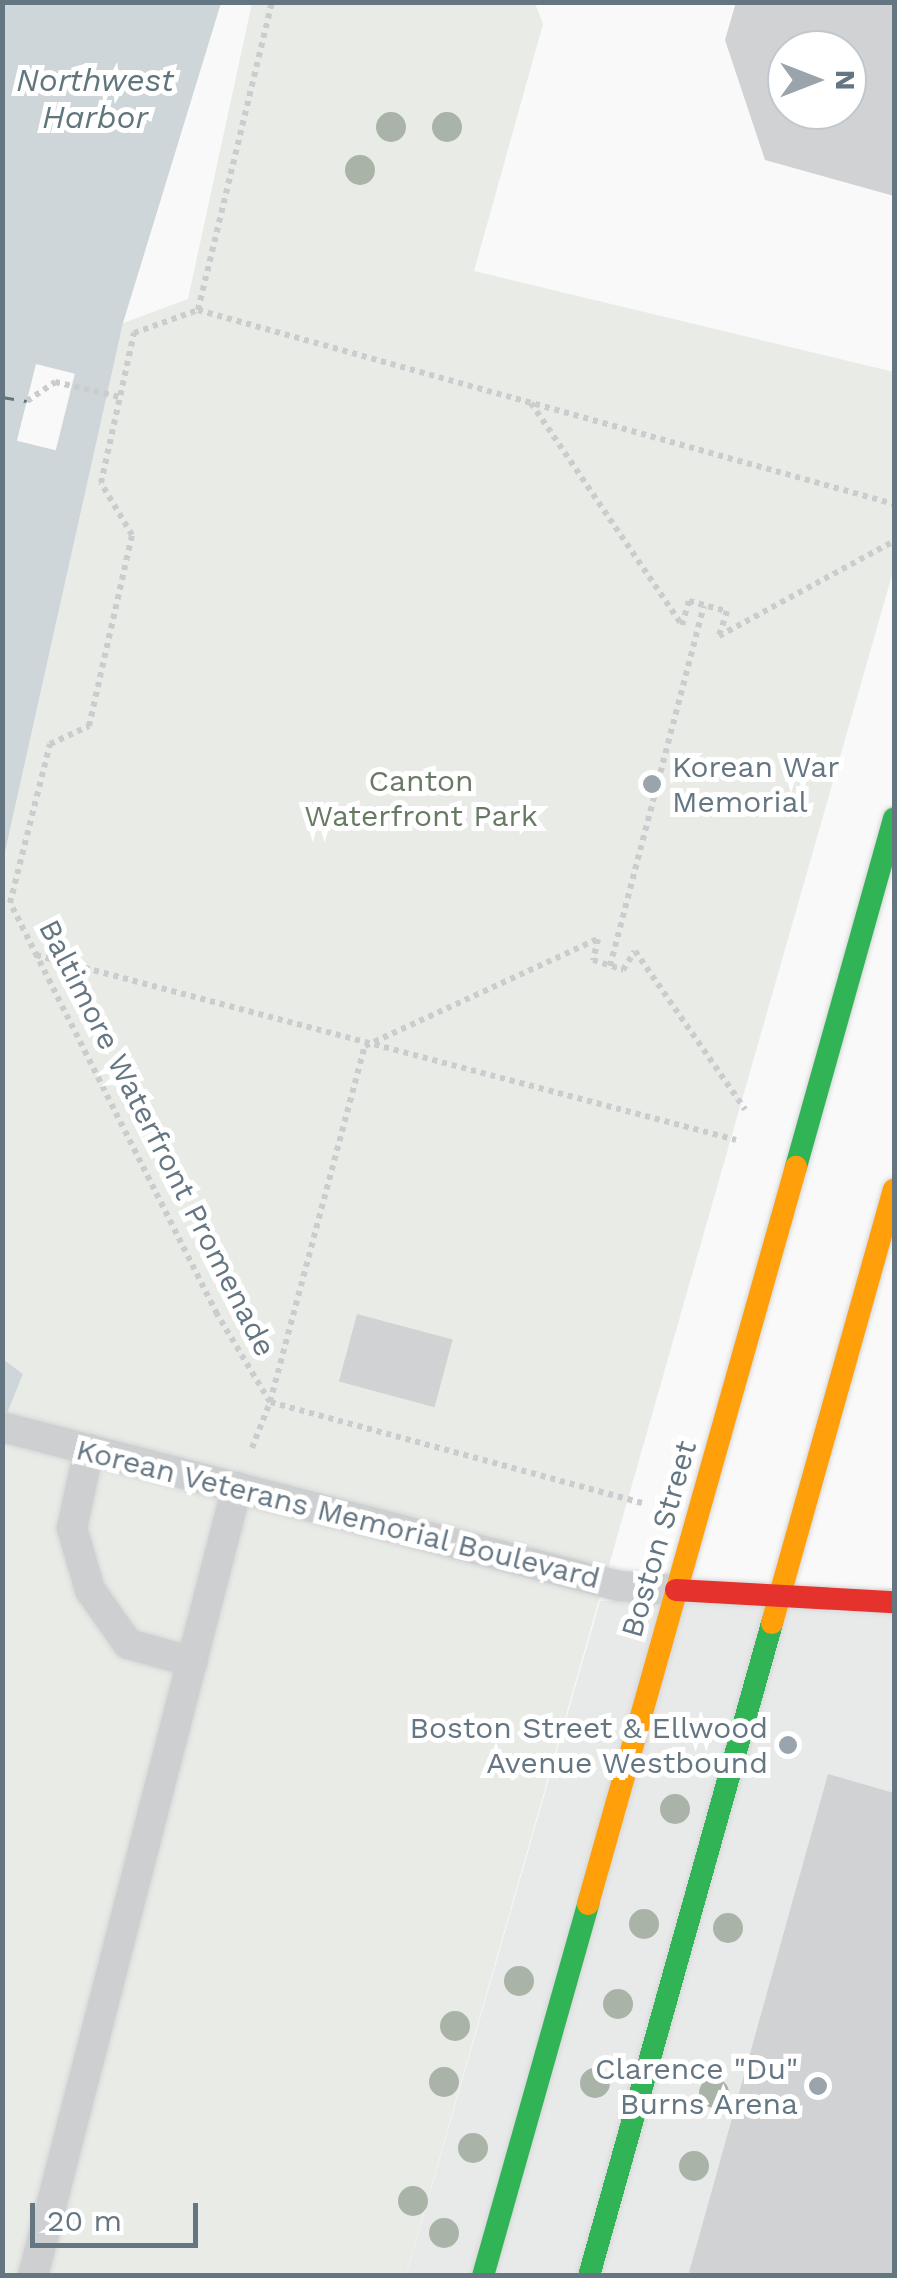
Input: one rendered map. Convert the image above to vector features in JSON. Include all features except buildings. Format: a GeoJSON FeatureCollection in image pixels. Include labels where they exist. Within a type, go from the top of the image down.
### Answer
{"type":"FeatureCollection","features":[{"type":"Feature","properties":{"kind":"main road","name":"Boston Street"},"geometry":{"type":"LineString","coordinates":[[483,2276],[894,819]]}},
{"type":"Feature","properties":{"kind":"main road"},"geometry":{"type":"LineString","coordinates":[[589,2276],[894,1190]]}},
{"type":"Feature","properties":{"kind":"main road"},"geometry":{"type":"LineString","coordinates":[[676,1590],[894,1602]]}},
{"type":"Feature","properties":{"kind":"lane","name":"Korean Veterans Memorial Boulevard"},"geometry":{"type":"LineString","coordinates":[[2,1428],[620,1586],[676,1590]]}},
{"type":"Feature","properties":{"kind":"lane"},"geometry":{"type":"LineString","coordinates":[[89,1449],[72,1528],[90,1590],[128,1644],[193,1662]]}},
{"type":"Feature","properties":{"kind":"lane"},"geometry":{"type":"LineString","coordinates":[[32,2276],[237,1488]]}},
{"type":"Feature","properties":{"kind":"path"},"geometry":{"type":"LineString","coordinates":[[272,2],[198,310],[894,504]]}},
{"type":"Feature","properties":{"kind":"path","name":"Baltimore Waterfront Promenade"},"geometry":{"type":"LineString","coordinates":[[198,310],[134,333],[101,483],[132,535],[89,726],[50,744],[10,902],[217,1314],[270,1402],[237,1488]]}},
{"type":"Feature","properties":{"kind":"path"},"geometry":{"type":"LineString","coordinates":[[27,401],[56,382],[120,398]]}},
{"type":"Feature","properties":{"kind":"path"},"geometry":{"type":"LineString","coordinates":[[531,402],[682,625],[689,602],[727,611],[719,636],[894,542]]}},
{"type":"Feature","properties":{"kind":"path"},"geometry":{"type":"LineString","coordinates":[[610,966],[704,606]]}},
{"type":"Feature","properties":{"kind":"path"},"geometry":{"type":"LineString","coordinates":[[365,1046],[598,939],[592,960],[610,966],[623,970],[635,951],[745,1109]]}},
{"type":"Feature","properties":{"kind":"path"},"geometry":{"type":"LineString","coordinates":[[36,955],[365,1046],[736,1140]]}},
{"type":"Feature","properties":{"kind":"path"},"geometry":{"type":"LineString","coordinates":[[365,1046],[270,1402],[642,1503]]}},
{"type":"Feature","properties":{"kind":"shaded area"},"geometry":{"type":"Polygon","coordinates":[[[894,1588],[894,2275],[406,2276],[600,1601],[894,1588]]]}},
{"type":"Feature","properties":{"kind":"green space","name":"Canton Waterfront Park"},"geometry":{"type":"Polygon","coordinates":[[[252,3],[535,3],[543,24],[474,271],[894,372],[894,568],[406,2275],[3,2275],[2,1423],[23,1374],[3,1359],[3,861],[123,323],[188,299],[252,3]]]}},
{"type":"Feature","properties":{"kind":"water","name":"Northwest Harbor"},"geometry":{"type":"Polygon","coordinates":[[[3,3],[221,3],[123,323],[3,861],[3,3]]]}},
{"type":"Feature","properties":{"kind":"water"},"geometry":{"type":"Polygon","coordinates":[[[3,1359],[23,1374],[3,1423],[3,1359]]]}},
{"type":"Feature","properties":{"kind":"pier"},"geometry":{"type":"Polygon","coordinates":[[[36,364],[75,374],[56,450],[17,441],[36,364]]]}},
{"type":"Feature","properties":{"kind":"ferry route"},"geometry":{"type":"LineString","coordinates":[[2,397],[27,401]]}},
{"type":"Feature","properties":{"kind":"traffic: fast"},"geometry":{"type":"LineString","coordinates":[[796,1167],[894,819]]}},
{"type":"Feature","properties":{"kind":"traffic: fast"},"geometry":{"type":"LineString","coordinates":[[589,2276],[772,1623]]}},
{"type":"Feature","properties":{"kind":"traffic: fast"},"geometry":{"type":"LineString","coordinates":[[483,2276],[588,1904]]}},
{"type":"Feature","properties":{"kind":"traffic: slow"},"geometry":{"type":"LineString","coordinates":[[588,1904],[796,1167]]}},
{"type":"Feature","properties":{"kind":"traffic: slow"},"geometry":{"type":"LineString","coordinates":[[772,1623],[894,1190]]}},
{"type":"Feature","properties":{"kind":"traffic: jam"},"geometry":{"type":"LineString","coordinates":[[676,1590],[894,1602]]}},
{"type":"Feature","properties":{"kind":"place","name":"Korean War Memorial"},"geometry":{"type":"Point","coordinates":[652,784]}},
{"type":"Feature","properties":{"kind":"place","name":"Boston Street & Ellwood Avenue Westbound"},"geometry":{"type":"Point","coordinates":[788,1745]}},
{"type":"Feature","properties":{"kind":"place","name":"Clarence \"Du\" Burns Arena"},"geometry":{"type":"Point","coordinates":[818,2086]}}]}
